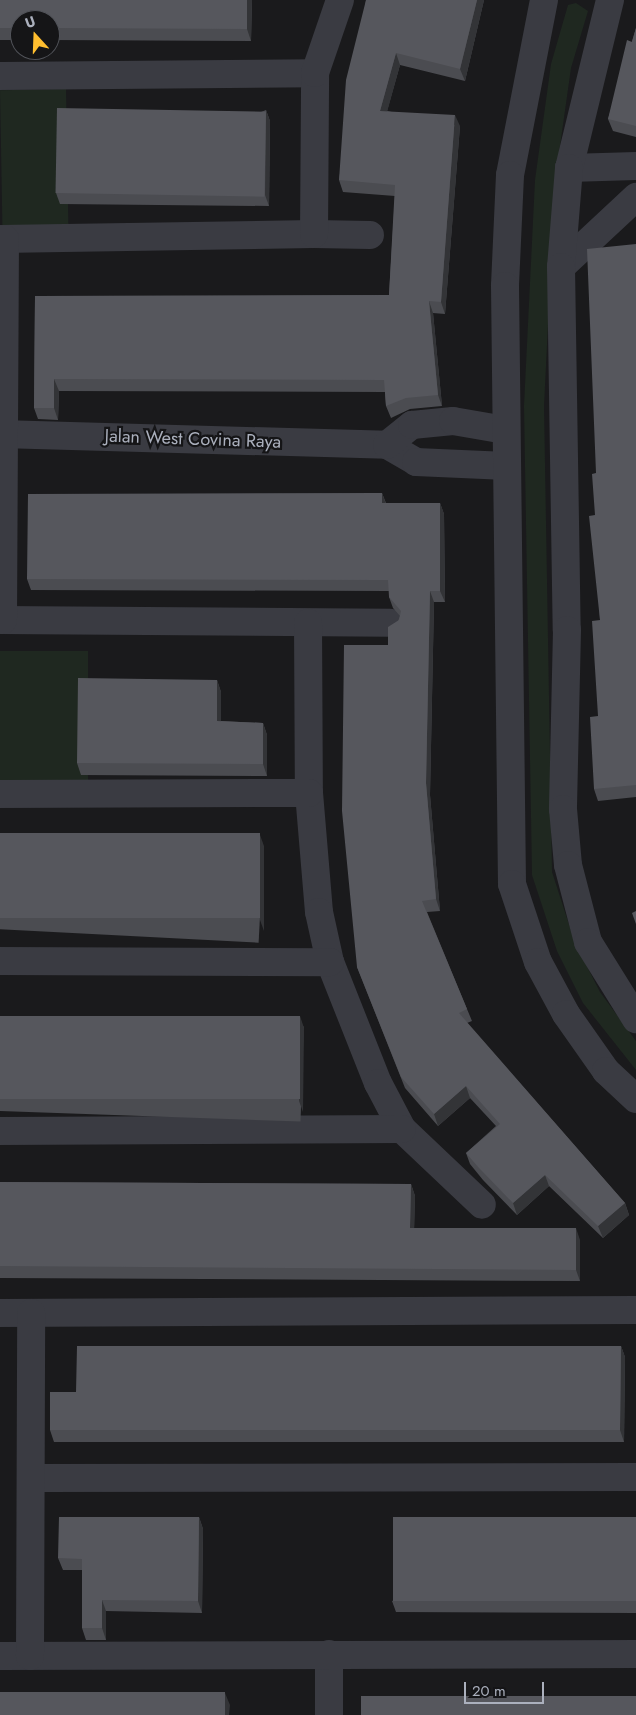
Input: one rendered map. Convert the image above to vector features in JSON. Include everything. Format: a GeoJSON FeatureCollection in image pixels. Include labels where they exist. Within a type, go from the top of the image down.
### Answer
{"type":"FeatureCollection","features":[{"type":"Feature","properties":{"kind":"street"},"geometry":{"type":"LineString","coordinates":[[314,234],[315,72],[340,0]]}},
{"type":"Feature","properties":{"kind":"street"},"geometry":{"type":"LineString","coordinates":[[544,0],[510,175],[505,430],[512,884],[538,962],[566,1014],[606,1071],[636,1099]]}},
{"type":"Feature","properties":{"kind":"street"},"geometry":{"type":"LineString","coordinates":[[610,0],[569,168],[561,267],[567,630],[563,809],[568,865],[588,942],[636,1019]]}},
{"type":"Feature","properties":{"kind":"street"},"geometry":{"type":"LineString","coordinates":[[0,76],[315,72]]}},
{"type":"Feature","properties":{"kind":"street"},"geometry":{"type":"LineString","coordinates":[[569,168],[636,166]]}},
{"type":"Feature","properties":{"kind":"street"},"geometry":{"type":"LineString","coordinates":[[561,267],[636,197]]}},
{"type":"Feature","properties":{"kind":"street"},"geometry":{"type":"LineString","coordinates":[[370,235],[314,234],[3,239],[1,620],[390,624]]}},
{"type":"Feature","properties":{"kind":"street"},"geometry":{"type":"LineString","coordinates":[[387,445],[412,424],[453,421],[505,430]]}},
{"type":"Feature","properties":{"kind":"street","name":"Jalan West Covina Raya"},"geometry":{"type":"LineString","coordinates":[[2,434],[387,445],[416,462],[507,466]]}},
{"type":"Feature","properties":{"kind":"street"},"geometry":{"type":"LineString","coordinates":[[308,623],[309,793],[319,912],[330,962],[378,1083],[402,1129],[482,1206]]}},
{"type":"Feature","properties":{"kind":"street"},"geometry":{"type":"LineString","coordinates":[[0,794],[309,793]]}},
{"type":"Feature","properties":{"kind":"street"},"geometry":{"type":"LineString","coordinates":[[0,961],[330,962]]}},
{"type":"Feature","properties":{"kind":"street"},"geometry":{"type":"LineString","coordinates":[[0,1131],[402,1129]]}},
{"type":"Feature","properties":{"kind":"street"},"geometry":{"type":"LineString","coordinates":[[0,1313],[636,1310]]}},
{"type":"Feature","properties":{"kind":"street"},"geometry":{"type":"LineString","coordinates":[[30,1656],[31,1313]]}},
{"type":"Feature","properties":{"kind":"street"},"geometry":{"type":"LineString","coordinates":[[31,1478],[636,1477]]}},
{"type":"Feature","properties":{"kind":"street"},"geometry":{"type":"LineString","coordinates":[[329,1654],[330,1715]]}},
{"type":"Feature","properties":{"kind":"street"},"geometry":{"type":"LineString","coordinates":[[0,1656],[636,1654]]}},
{"type":"Feature","properties":{"kind":"shaded area"},"geometry":{"type":"Polygon","coordinates":[[[576,3],[588,11],[571,68],[555,181],[544,406],[552,872],[575,943],[600,992],[636,1041],[636,1070],[583,1003],[557,951],[532,875],[524,406],[535,180],[551,64],[568,5],[576,3]]]}},
{"type":"Feature","properties":{"kind":"shaded area"},"geometry":{"type":"Polygon","coordinates":[[[66,89],[68,227],[2,228],[0,90],[66,89]]]}},
{"type":"Feature","properties":{"kind":"shaded area"},"geometry":{"type":"Polygon","coordinates":[[[0,651],[88,651],[88,789],[0,789],[0,651]]]}},
{"type":"Feature","properties":{"kind":"building"},"geometry":{"type":"Polygon","coordinates":[[[0,0],[247,0],[247,29],[60,28],[60,10],[10,10],[10,28],[0,28],[0,0]]]}},
{"type":"Feature","properties":{"kind":"building"},"geometry":{"type":"Polygon","coordinates":[[[366,0],[477,0],[460,69],[396,53],[380,111],[455,115],[441,302],[429,301],[438,395],[406,398],[386,406],[384,380],[54,379],[54,408],[34,408],[35,296],[389,295],[395,185],[339,180],[346,80],[366,0]]]}},
{"type":"Feature","properties":{"kind":"building"},"geometry":{"type":"Polygon","coordinates":[[[636,28],[636,126],[608,119],[627,40],[632,42],[636,28]]]}},
{"type":"Feature","properties":{"kind":"building"},"geometry":{"type":"Polygon","coordinates":[[[57,108],[266,112],[264,197],[56,193],[57,108]]]}},
{"type":"Feature","properties":{"kind":"building"},"geometry":{"type":"Polygon","coordinates":[[[636,244],[636,785],[594,789],[590,717],[598,716],[592,621],[600,620],[589,516],[595,515],[592,474],[596,473],[587,249],[636,244]]]}},
{"type":"Feature","properties":{"kind":"building"},"geometry":{"type":"Polygon","coordinates":[[[382,493],[382,503],[440,503],[440,591],[430,591],[426,783],[436,899],[422,901],[467,1009],[459,1013],[625,1203],[598,1226],[545,1175],[513,1203],[479,1168],[466,1153],[500,1124],[466,1086],[434,1114],[401,1077],[357,967],[342,811],[344,645],[388,645],[388,627],[399,620],[401,611],[389,597],[388,580],[27,579],[28,494],[382,493]]]}},
{"type":"Feature","properties":{"kind":"building"},"geometry":{"type":"Polygon","coordinates":[[[78,678],[217,680],[217,721],[263,723],[263,764],[77,763],[78,678]]]}},
{"type":"Feature","properties":{"kind":"building"},"geometry":{"type":"Polygon","coordinates":[[[0,833],[260,833],[260,918],[0,918],[0,833]]]}},
{"type":"Feature","properties":{"kind":"building"},"geometry":{"type":"Polygon","coordinates":[[[636,911],[636,924],[632,913],[636,911]]]}},
{"type":"Feature","properties":{"kind":"building"},"geometry":{"type":"Polygon","coordinates":[[[0,1016],[300,1016],[300,1099],[0,1099],[0,1016]]]}},
{"type":"Feature","properties":{"kind":"building"},"geometry":{"type":"Polygon","coordinates":[[[0,1182],[411,1184],[410,1228],[576,1228],[576,1270],[0,1266],[0,1182]]]}},
{"type":"Feature","properties":{"kind":"building"},"geometry":{"type":"Polygon","coordinates":[[[77,1346],[621,1346],[620,1430],[50,1430],[50,1392],[76,1392],[77,1346]]]}},
{"type":"Feature","properties":{"kind":"building"},"geometry":{"type":"Polygon","coordinates":[[[59,1517],[199,1517],[198,1601],[102,1600],[102,1628],[82,1628],[82,1559],[58,1558],[59,1517]]]}},
{"type":"Feature","properties":{"kind":"building"},"geometry":{"type":"Polygon","coordinates":[[[393,1517],[636,1517],[636,1601],[393,1601],[393,1517]]]}},
{"type":"Feature","properties":{"kind":"building"},"geometry":{"type":"Polygon","coordinates":[[[0,1692],[225,1692],[225,1715],[0,1715],[0,1692]]]}},
{"type":"Feature","properties":{"kind":"building"},"geometry":{"type":"Polygon","coordinates":[[[361,1696],[636,1696],[636,1715],[361,1715],[361,1696]]]}}]}
